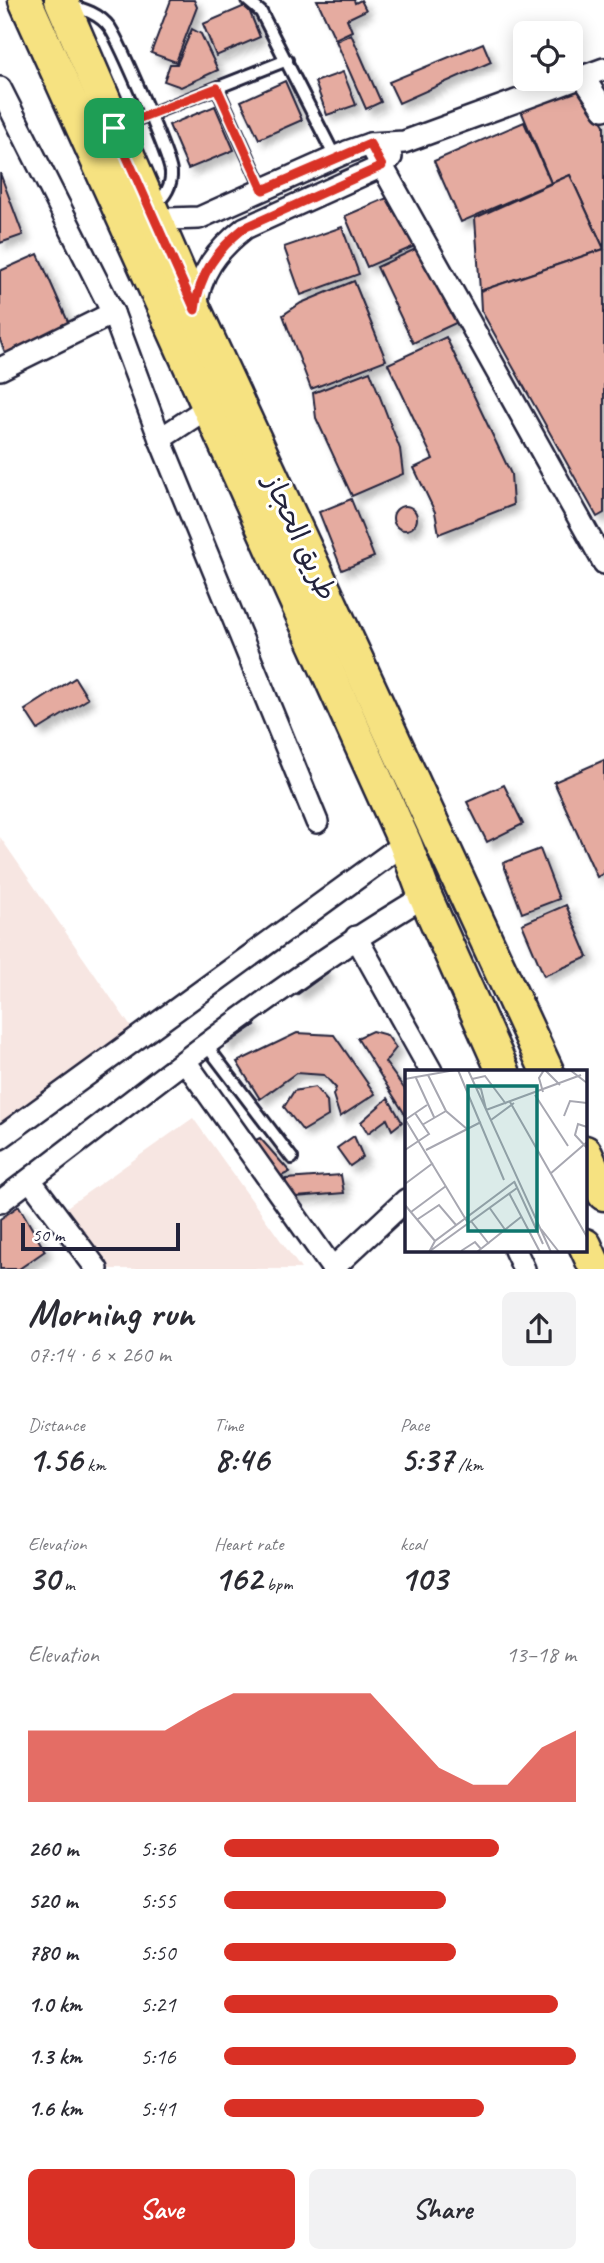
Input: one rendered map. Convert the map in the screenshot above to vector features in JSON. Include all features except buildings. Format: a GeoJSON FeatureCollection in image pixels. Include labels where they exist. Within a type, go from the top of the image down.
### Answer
{"type":"FeatureCollection","features":[{"type":"Feature","properties":{"kind":"main road","name":"طريق الحجاز"},"geometry":{"type":"LineString","coordinates":[[25,0],[405,843],[494,1068]]}},
{"type":"Feature","properties":{"kind":"main road","name":"طريق الحجاز"},"geometry":{"type":"LineString","coordinates":[[62,3],[195,310],[547,1070]]}},
{"type":"Feature","properties":{"kind":"main road"},"geometry":{"type":"LineString","coordinates":[[586,1154],[604,1194]]}},
{"type":"Feature","properties":{"kind":"main road"},"geometry":{"type":"LineString","coordinates":[[586,1247],[596,1269]]}},
{"type":"Feature","properties":{"kind":"street"},"geometry":{"type":"LineString","coordinates":[[604,69],[583,77],[604,109]]}},
{"type":"Feature","properties":{"kind":"street"},"geometry":{"type":"LineString","coordinates":[[0,88],[113,313],[160,439],[317,822]]}},
{"type":"Feature","properties":{"kind":"street"},"geometry":{"type":"LineString","coordinates":[[151,211],[168,219],[199,218],[370,144],[404,142],[544,91]]}},
{"type":"Feature","properties":{"kind":"street"},"geometry":{"type":"LineString","coordinates":[[195,310],[199,285],[210,263],[225,244],[244,228],[382,166],[404,142]]}},
{"type":"Feature","properties":{"kind":"street"},"geometry":{"type":"LineString","coordinates":[[370,144],[604,563]]}},
{"type":"Feature","properties":{"kind":"street"},"geometry":{"type":"LineString","coordinates":[[0,369],[113,313]]}},
{"type":"Feature","properties":{"kind":"street"},"geometry":{"type":"LineString","coordinates":[[160,439],[207,408]]}},
{"type":"Feature","properties":{"kind":"street"},"geometry":{"type":"LineString","coordinates":[[0,1138],[405,843]]}},
{"type":"Feature","properties":{"kind":"street"},"geometry":{"type":"LineString","coordinates":[[0,1201],[205,1045],[356,937],[425,896]]}},
{"type":"Feature","properties":{"kind":"street"},"geometry":{"type":"LineString","coordinates":[[356,937],[430,1070]]}},
{"type":"Feature","properties":{"kind":"street"},"geometry":{"type":"LineString","coordinates":[[185,1061],[333,1269],[405,1201]]}},
{"type":"Feature","properties":{"kind":"street"},"geometry":{"type":"LineString","coordinates":[[30,1180],[97,1269]]}},
{"type":"Feature","properties":{"kind":"street"},"geometry":{"type":"LineString","coordinates":[[516,1252],[524,1269]]}},
{"type":"Feature","properties":{"kind":"lane"},"geometry":{"type":"LineString","coordinates":[[247,0],[261,12],[335,157]]}},
{"type":"Feature","properties":{"kind":"lane"},"geometry":{"type":"LineString","coordinates":[[62,3],[85,9],[109,27],[148,115],[171,173],[167,192],[151,211]]}},
{"type":"Feature","properties":{"kind":"lane"},"geometry":{"type":"LineString","coordinates":[[114,128],[287,60]]}},
{"type":"Feature","properties":{"kind":"lane"},"geometry":{"type":"LineString","coordinates":[[217,88],[263,190]]}},
{"type":"Feature","properties":{"kind":"lane"},"geometry":{"type":"LineString","coordinates":[[205,1045],[292,1158]]}},
{"type":"Feature","properties":{"kind":"shaded area"},"geometry":{"type":"Polygon","coordinates":[[[0,837],[142,1043],[7,1135],[0,1125],[0,837]]]}},
{"type":"Feature","properties":{"kind":"shaded area"},"geometry":{"type":"Polygon","coordinates":[[[193,1118],[301,1269],[107,1269],[64,1209],[193,1118]]]}},
{"type":"Feature","properties":{"kind":"route"},"geometry":{"type":"LineString","coordinates":[[217,88],[263,190],[370,144],[382,166],[244,228],[225,244],[210,263],[199,285],[195,310],[114,128],[217,88]]}}]}
